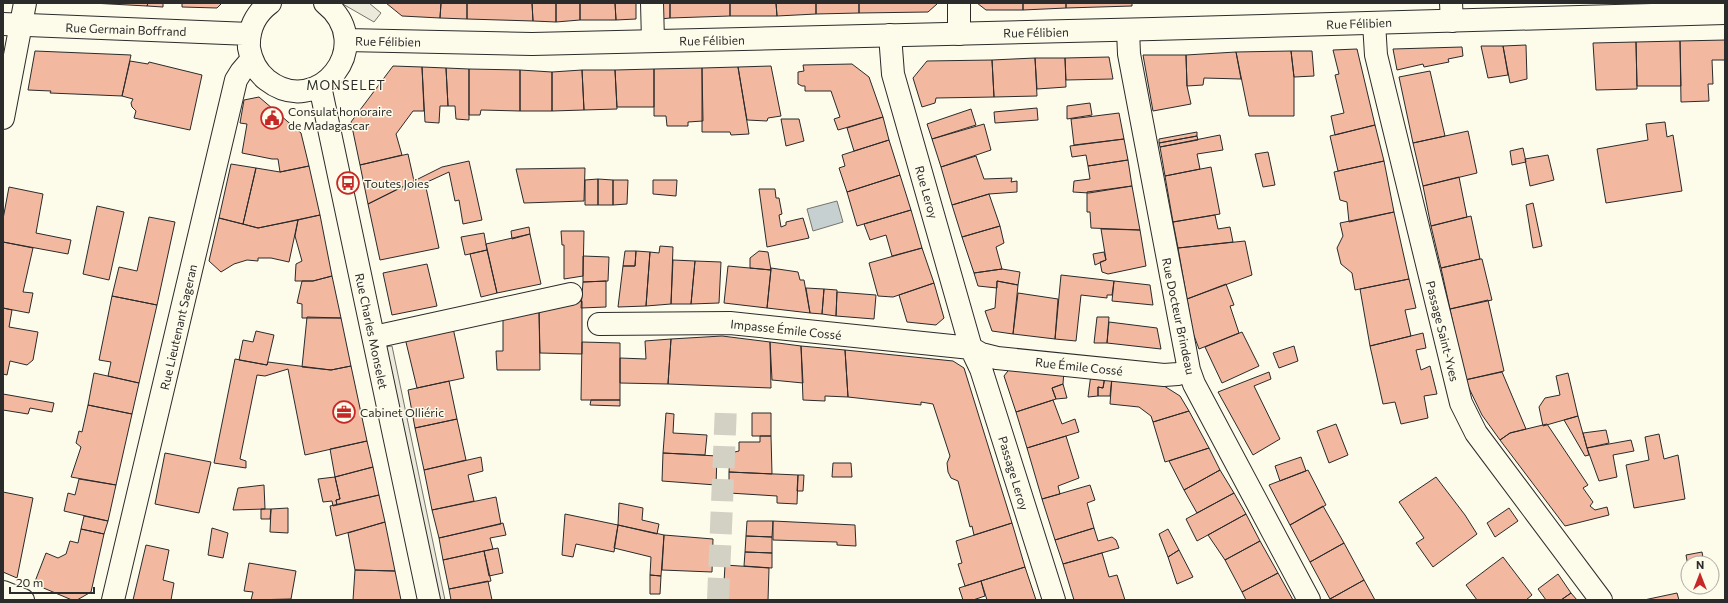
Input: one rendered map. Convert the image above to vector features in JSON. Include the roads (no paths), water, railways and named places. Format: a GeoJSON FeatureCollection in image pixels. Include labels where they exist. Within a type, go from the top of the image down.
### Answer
{"type":"FeatureCollection","features":[{"type":"Feature","properties":{"kind":"street"},"geometry":{"type":"LineString","coordinates":[[3,118],[12,24],[25,3]]}},
{"type":"Feature","properties":{"kind":"street"},"geometry":{"type":"LineString","coordinates":[[270,3],[255,19],[250,34],[252,59],[261,75],[280,88],[302,91],[320,86],[338,70],[344,56],[346,40],[341,21],[325,3]]}},
{"type":"Feature","properties":{"kind":"street"},"geometry":{"type":"LineString","coordinates":[[652,3],[653,41]]}},
{"type":"Feature","properties":{"kind":"street"},"geometry":{"type":"LineString","coordinates":[[959,3],[959,34]]}},
{"type":"Feature","properties":{"kind":"street","name":"Rue Félibien"},"geometry":{"type":"LineString","coordinates":[[346,40],[532,44],[1374,23],[1451,12],[1725,12]]}},
{"type":"Feature","properties":{"kind":"street","name":"Passage Saint-Yves"},"geometry":{"type":"LineString","coordinates":[[1374,23],[1376,54],[1461,403],[1476,433],[1601,600]]}},
{"type":"Feature","properties":{"kind":"street","name":"Rue Germain Boffrand"},"geometry":{"type":"LineString","coordinates":[[12,24],[250,34]]}},
{"type":"Feature","properties":{"kind":"street","name":"Rue Docteur Brindeau"},"geometry":{"type":"LineString","coordinates":[[1128,30],[1129,54],[1188,370],[1194,384],[1309,600]]}},
{"type":"Feature","properties":{"kind":"street","name":"Rue Leroy"},"geometry":{"type":"LineString","coordinates":[[890,35],[893,74],[972,348]]}},
{"type":"Feature","properties":{"kind":"street","name":"Rue Lieutenant Sageran"},"geometry":{"type":"LineString","coordinates":[[113,600],[236,80],[252,59]]}},
{"type":"Feature","properties":{"kind":"street","name":"Rue Charles Monselet"},"geometry":{"type":"LineString","coordinates":[[320,86],[429,600]]}},
{"type":"Feature","properties":{"kind":"street"},"geometry":{"type":"LineString","coordinates":[[374,337],[571,294]]}},
{"type":"Feature","properties":{"kind":"street","name":"Impasse Émile Cossé"},"geometry":{"type":"LineString","coordinates":[[600,324],[730,323],[972,348]]}},
{"type":"Feature","properties":{"kind":"street","name":"Rue Émile Cossé"},"geometry":{"type":"LineString","coordinates":[[972,348],[981,354],[997,358],[1164,375],[1178,374],[1188,370]]}},
{"type":"Feature","properties":{"kind":"street","name":"Passage Leroy"},"geometry":{"type":"LineString","coordinates":[[972,348],[981,369],[1054,600]]}},
{"type":"Feature","properties":{"kind":"street"},"geometry":{"type":"LineString","coordinates":[[3,592],[23,600]]}},
{"type":"Feature","properties":{"kind":"tunnel"},"geometry":{"type":"LineString","coordinates":[[718,600],[726,406]]}},
{"type":"Feature","properties":{"kind":"place","name":"Consulat honoraire de Madagascar"},"geometry":{"type":"Point","coordinates":[272,118]}},
{"type":"Feature","properties":{"kind":"place","name":"Toutes Joies"},"geometry":{"type":"Point","coordinates":[348,183]}},
{"type":"Feature","properties":{"kind":"place","name":"Cabinet Olliéric"},"geometry":{"type":"Point","coordinates":[344,412]}},
{"type":"Feature","properties":{"kind":"district","name":"MONSELET"},"geometry":{"type":"Point","coordinates":[346,85]}}]}
